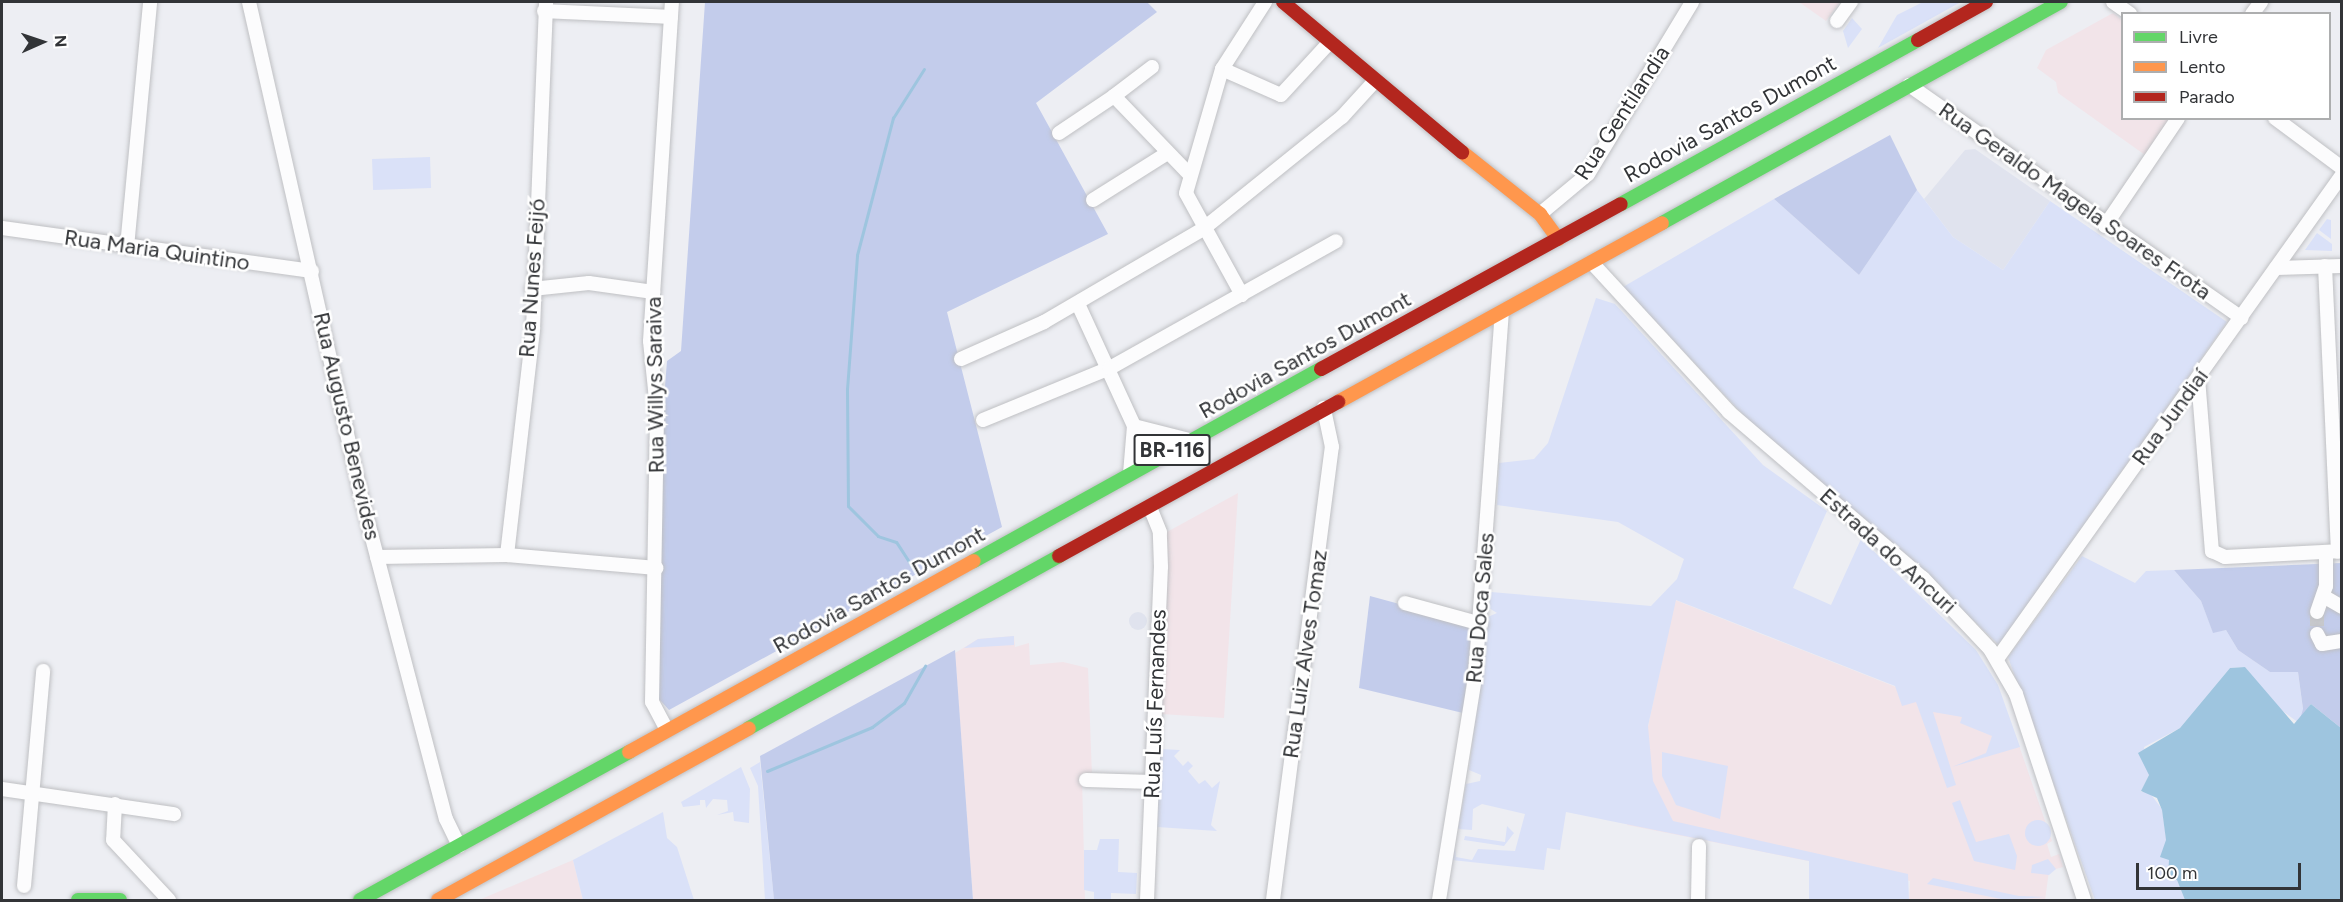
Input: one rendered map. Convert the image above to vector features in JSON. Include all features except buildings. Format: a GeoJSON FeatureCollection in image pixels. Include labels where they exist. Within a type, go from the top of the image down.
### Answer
{"type":"FeatureCollection","features":[{"type":"Feature","properties":{"kind":"main road"},"geometry":{"type":"LineString","coordinates":[[1283,2],[1328,44],[1374,82],[1540,214],[1558,239]]}},
{"type":"Feature","properties":{"kind":"main road","name":"Rodovia Santos Dumont"},"geometry":{"type":"LineString","coordinates":[[360,900],[1986,2]]}},
{"type":"Feature","properties":{"kind":"main road","name":"BR-116"},"geometry":{"type":"LineString","coordinates":[[438,900],[938,622],[1151,510],[1324,408],[1593,264],[1909,85],[2061,2]]}},
{"type":"Feature","properties":{"kind":"main road"},"geometry":{"type":"LineString","coordinates":[[78,900],[99,896],[120,900]]}},
{"type":"Feature","properties":{"kind":"street"},"geometry":{"type":"LineString","coordinates":[[127,247],[150,2]]}},
{"type":"Feature","properties":{"kind":"street","name":"Rua Augusto Benevides"},"geometry":{"type":"LineString","coordinates":[[249,2],[377,557],[446,819],[459,846]]}},
{"type":"Feature","properties":{"kind":"street","name":"Rua Willys Saraiva"},"geometry":{"type":"LineString","coordinates":[[667,730],[652,702],[656,568],[653,292],[672,2]]}},
{"type":"Feature","properties":{"kind":"street"},"geometry":{"type":"LineString","coordinates":[[1242,295],[1187,198],[1190,175],[1222,69],[1265,2]]}},
{"type":"Feature","properties":{"kind":"street","name":"Rua Gentilandia"},"geometry":{"type":"LineString","coordinates":[[1540,214],[1588,174],[1692,2]]}},
{"type":"Feature","properties":{"kind":"street"},"geometry":{"type":"LineString","coordinates":[[1836,21],[1851,2]]}},
{"type":"Feature","properties":{"kind":"street"},"geometry":{"type":"LineString","coordinates":[[2113,2],[2127,12]]}},
{"type":"Feature","properties":{"kind":"street"},"geometry":{"type":"LineString","coordinates":[[545,6],[671,17]]}},
{"type":"Feature","properties":{"kind":"street","name":"Rua Nunes Feijó"},"geometry":{"type":"LineString","coordinates":[[507,555],[518,423],[531,351],[545,6]]}},
{"type":"Feature","properties":{"kind":"street"},"geometry":{"type":"LineString","coordinates":[[1222,69],[1279,96],[1328,44]]}},
{"type":"Feature","properties":{"kind":"street"},"geometry":{"type":"LineString","coordinates":[[1059,133],[1152,67]]}},
{"type":"Feature","properties":{"kind":"street"},"geometry":{"type":"LineString","coordinates":[[961,359],[1078,304],[1203,229],[1342,117],[1374,82]]}},
{"type":"Feature","properties":{"kind":"street","name":"Rua Geraldo Magela Soares Frota"},"geometry":{"type":"LineString","coordinates":[[1909,85],[2105,226],[2242,318]]}},
{"type":"Feature","properties":{"kind":"street"},"geometry":{"type":"LineString","coordinates":[[1114,96],[1166,154],[1190,175]]}},
{"type":"Feature","properties":{"kind":"street"},"geometry":{"type":"LineString","coordinates":[[2105,226],[2177,120]]}},
{"type":"Feature","properties":{"kind":"street"},"geometry":{"type":"LineString","coordinates":[[2278,120],[2342,168]]}},
{"type":"Feature","properties":{"kind":"street"},"geometry":{"type":"LineString","coordinates":[[1094,201],[1166,154]]}},
{"type":"Feature","properties":{"kind":"street","name":"Rua Jundiaí"},"geometry":{"type":"LineString","coordinates":[[1997,658],[2342,175]]}},
{"type":"Feature","properties":{"kind":"street","name":"Rua Maria Quintino"},"geometry":{"type":"LineString","coordinates":[[2,228],[312,272]]}},
{"type":"Feature","properties":{"kind":"street"},"geometry":{"type":"LineString","coordinates":[[982,420],[1110,368],[1336,241]]}},
{"type":"Feature","properties":{"kind":"street","name":"Estrada do Ancuri"},"geometry":{"type":"LineString","coordinates":[[1593,264],[1729,412],[1923,578],[1997,658],[2016,694],[2084,900]]}},
{"type":"Feature","properties":{"kind":"street"},"geometry":{"type":"LineString","coordinates":[[2317,612],[2327,593],[2335,552],[2325,266]]}},
{"type":"Feature","properties":{"kind":"street"},"geometry":{"type":"LineString","coordinates":[[2276,268],[2342,266]]}},
{"type":"Feature","properties":{"kind":"street"},"geometry":{"type":"LineString","coordinates":[[532,289],[589,283],[653,292]]}},
{"type":"Feature","properties":{"kind":"street"},"geometry":{"type":"LineString","coordinates":[[1078,304],[1110,368],[1134,426],[1130,474]]}},
{"type":"Feature","properties":{"kind":"street","name":"Rua Doca Sales"},"geometry":{"type":"LineString","coordinates":[[1439,900],[1481,624],[1502,314]]}},
{"type":"Feature","properties":{"kind":"street"},"geometry":{"type":"LineString","coordinates":[[2198,378],[2210,546],[2225,557],[2335,552]]}},
{"type":"Feature","properties":{"kind":"street","name":"Rua Luiz Alves Tomaz"},"geometry":{"type":"LineString","coordinates":[[1273,900],[1332,447],[1324,408]]}},
{"type":"Feature","properties":{"kind":"street"},"geometry":{"type":"LineString","coordinates":[[1134,426],[1192,440]]}},
{"type":"Feature","properties":{"kind":"street","name":"Rua Luís Fernandes"},"geometry":{"type":"LineString","coordinates":[[1147,900],[1161,567],[1160,532],[1151,510]]}},
{"type":"Feature","properties":{"kind":"street"},"geometry":{"type":"LineString","coordinates":[[377,557],[507,555],[656,568]]}},
{"type":"Feature","properties":{"kind":"street"},"geometry":{"type":"LineString","coordinates":[[2327,593],[2342,607]]}},
{"type":"Feature","properties":{"kind":"street"},"geometry":{"type":"LineString","coordinates":[[1405,603],[1481,624]]}},
{"type":"Feature","properties":{"kind":"street"},"geometry":{"type":"LineString","coordinates":[[2317,634],[2322,644],[2342,641]]}},
{"type":"Feature","properties":{"kind":"street"},"geometry":{"type":"LineString","coordinates":[[24,886],[43,671]]}},
{"type":"Feature","properties":{"kind":"street"},"geometry":{"type":"LineString","coordinates":[[1086,780],[1152,782]]}},
{"type":"Feature","properties":{"kind":"street"},"geometry":{"type":"LineString","coordinates":[[2,789],[174,814]]}},
{"type":"Feature","properties":{"kind":"street"},"geometry":{"type":"LineString","coordinates":[[115,804],[114,840],[169,900]]}},
{"type":"Feature","properties":{"kind":"street"},"geometry":{"type":"LineString","coordinates":[[1698,900],[1699,846]]}},
{"type":"Feature","properties":{"kind":"shaded area"},"geometry":{"type":"Polygon","coordinates":[[[705,2],[1147,2],[1157,12],[1036,103],[1108,234],[947,312],[1002,527],[669,710],[659,699],[662,425],[667,361],[681,351],[705,2]]]}},
{"type":"Feature","properties":{"kind":"shaded area"},"geometry":{"type":"Polygon","coordinates":[[[1799,2],[1840,2],[1826,21],[1799,2]]]}},
{"type":"Feature","properties":{"kind":"shaded area"},"geometry":{"type":"Polygon","coordinates":[[[1923,2],[1961,2],[1878,48],[1897,15],[1923,2]]]}},
{"type":"Feature","properties":{"kind":"shaded area"},"geometry":{"type":"Polygon","coordinates":[[[2113,13],[2121,19],[2121,120],[2168,120],[2145,155],[2058,93],[2056,82],[2037,68],[2046,50],[2113,13]]]}},
{"type":"Feature","properties":{"kind":"shaded area"},"geometry":{"type":"Polygon","coordinates":[[[1852,18],[1862,29],[1848,48],[1843,31],[1852,18]]]}},
{"type":"Feature","properties":{"kind":"shaded area"},"geometry":{"type":"Polygon","coordinates":[[[1890,135],[1917,190],[1859,275],[1774,199],[1890,135]]]}},
{"type":"Feature","properties":{"kind":"shaded area"},"geometry":{"type":"Polygon","coordinates":[[[1975,149],[2050,201],[2003,270],[1953,237],[1924,199],[1965,150],[1975,149]]]}},
{"type":"Feature","properties":{"kind":"shaded area"},"geometry":{"type":"Polygon","coordinates":[[[430,157],[431,188],[373,190],[372,159],[430,157]]]}},
{"type":"Feature","properties":{"kind":"shaded area"},"geometry":{"type":"Polygon","coordinates":[[[1917,190],[1953,237],[2003,270],[2050,201],[2227,322],[1999,645],[1906,556],[1763,436],[1623,287],[1774,199],[1859,275],[1917,190]]]}},
{"type":"Feature","properties":{"kind":"shaded area"},"geometry":{"type":"Polygon","coordinates":[[[2327,219],[2331,220],[2331,239],[2319,230],[2327,219]]]}},
{"type":"Feature","properties":{"kind":"shaded area"},"geometry":{"type":"Polygon","coordinates":[[[2317,233],[2332,244],[2332,251],[2305,250],[2317,233]]]}},
{"type":"Feature","properties":{"kind":"shaded area"},"geometry":{"type":"Polygon","coordinates":[[[1596,298],[1615,304],[1763,465],[1827,511],[1793,588],[1831,605],[1861,539],[1976,650],[1998,685],[2020,747],[1952,767],[1986,753],[1992,736],[1960,723],[1962,717],[1933,712],[1956,785],[1947,788],[1916,702],[1902,706],[1895,686],[1676,600],[1648,726],[1653,781],[1673,821],[1908,874],[1909,900],[1809,900],[1809,861],[1566,812],[1560,850],[1547,848],[1544,870],[1452,860],[1455,847],[1456,857],[1472,860],[1478,849],[1515,851],[1525,814],[1482,804],[1473,809],[1472,830],[1458,829],[1466,784],[1480,781],[1481,775],[1469,770],[1486,628],[1488,617],[1497,613],[1489,608],[1491,592],[1651,606],[1677,579],[1684,559],[1618,522],[1497,505],[1499,463],[1534,459],[1548,443],[1596,298]]]}},
{"type":"Feature","properties":{"kind":"shaded area"},"geometry":{"type":"Polygon","coordinates":[[[1238,493],[1224,718],[1161,714],[1167,532],[1238,493]]]}},
{"type":"Feature","properties":{"kind":"shaded area"},"geometry":{"type":"Polygon","coordinates":[[[2082,556],[2135,583],[2146,571],[2174,570],[2201,601],[2213,632],[2226,630],[2238,650],[2270,672],[2298,672],[2304,717],[2299,723],[2273,704],[2245,667],[2230,668],[2180,728],[2144,747],[2149,775],[2141,792],[2149,792],[2162,809],[2169,860],[2185,900],[2095,900],[2008,657],[2082,556]]]}},
{"type":"Feature","properties":{"kind":"shaded area"},"geometry":{"type":"Polygon","coordinates":[[[2341,563],[2341,728],[2311,704],[2299,723],[2303,709],[2298,672],[2270,672],[2238,650],[2226,630],[2213,633],[2201,601],[2174,570],[2341,563]]]}},
{"type":"Feature","properties":{"kind":"shaded area"},"geometry":{"type":"Polygon","coordinates":[[[1370,596],[1473,624],[1463,713],[1359,688],[1370,596]]]}},
{"type":"Feature","properties":{"kind":"shaded area"},"geometry":{"type":"Polygon","coordinates":[[[1675,600],[2015,734],[2052,841],[2047,844],[2051,857],[2059,854],[2063,867],[2049,871],[2045,900],[1909,900],[1910,881],[1627,825],[1675,600]]]}},
{"type":"Feature","properties":{"kind":"shaded area"},"geometry":{"type":"Polygon","coordinates":[[[1138,612],[1144,615],[1147,621],[1144,627],[1138,630],[1132,627],[1129,621],[1132,615],[1138,612]]]}},
{"type":"Feature","properties":{"kind":"shaded area"},"geometry":{"type":"Polygon","coordinates":[[[1014,636],[1015,647],[1029,643],[1030,665],[1063,662],[1088,668],[1092,776],[1082,777],[1085,900],[973,900],[955,653],[978,639],[1014,636]]]}},
{"type":"Feature","properties":{"kind":"shaded area"},"geometry":{"type":"Polygon","coordinates":[[[1014,636],[1014,645],[964,648],[978,639],[1014,636]]]}},
{"type":"Feature","properties":{"kind":"shaded area"},"geometry":{"type":"Polygon","coordinates":[[[955,650],[973,900],[774,900],[760,756],[955,650]]]}},
{"type":"Feature","properties":{"kind":"shaded area"},"geometry":{"type":"Polygon","coordinates":[[[2245,667],[2294,724],[2311,704],[2341,728],[2341,900],[2185,900],[2177,880],[2168,878],[2169,860],[2160,857],[2166,840],[2162,810],[2157,798],[2141,791],[2149,775],[2138,753],[2180,728],[2230,668],[2245,667]]]}},
{"type":"Feature","properties":{"kind":"shaded area"},"geometry":{"type":"Polygon","coordinates":[[[1160,749],[1180,750],[1174,756],[1183,766],[1188,761],[1193,766],[1188,771],[1199,784],[1205,780],[1212,788],[1220,781],[1211,825],[1217,831],[1157,827],[1160,749]]]}},
{"type":"Feature","properties":{"kind":"shaded area"},"geometry":{"type":"Polygon","coordinates":[[[1662,752],[1728,766],[1720,819],[1676,805],[1662,776],[1662,752]]]}},
{"type":"Feature","properties":{"kind":"shaded area"},"geometry":{"type":"Polygon","coordinates":[[[760,762],[774,900],[765,900],[758,786],[750,768],[760,762]]]}},
{"type":"Feature","properties":{"kind":"shaded area"},"geometry":{"type":"Polygon","coordinates":[[[741,767],[750,789],[749,823],[734,821],[733,812],[717,815],[728,811],[727,800],[713,799],[706,808],[705,800],[700,800],[700,805],[683,807],[681,802],[741,767]]]}},
{"type":"Feature","properties":{"kind":"shaded area"},"geometry":{"type":"Polygon","coordinates":[[[1960,800],[1976,842],[2009,834],[2017,856],[2015,870],[1974,861],[1952,803],[1960,800]]]}},
{"type":"Feature","properties":{"kind":"shaded area"},"geometry":{"type":"Polygon","coordinates":[[[663,812],[667,838],[677,847],[694,900],[583,900],[573,860],[663,812]]]}},
{"type":"Feature","properties":{"kind":"shaded area"},"geometry":{"type":"Polygon","coordinates":[[[2038,820],[2047,824],[2051,833],[2047,842],[2038,846],[2029,842],[2025,833],[2029,824],[2038,820]]]}},
{"type":"Feature","properties":{"kind":"shaded area"},"geometry":{"type":"Polygon","coordinates":[[[1507,826],[1514,833],[1504,846],[1464,840],[1465,836],[1505,842],[1507,826]]]}},
{"type":"Feature","properties":{"kind":"shaded area"},"geometry":{"type":"Polygon","coordinates":[[[1100,839],[1119,839],[1118,872],[1137,873],[1136,894],[1111,893],[1111,900],[1094,900],[1094,892],[1084,890],[1084,850],[1097,850],[1100,839]]]}},
{"type":"Feature","properties":{"kind":"shaded area"},"geometry":{"type":"Polygon","coordinates":[[[2048,859],[2056,869],[2049,875],[2031,873],[2032,865],[2048,859]]]}},
{"type":"Feature","properties":{"kind":"shaded area"},"geometry":{"type":"Polygon","coordinates":[[[573,860],[583,900],[479,900],[573,860]]]}},
{"type":"Feature","properties":{"kind":"shaded area"},"geometry":{"type":"Polygon","coordinates":[[[1933,878],[2019,896],[2046,897],[2006,900],[1927,884],[1933,878]]]}},
{"type":"Feature","properties":{"kind":"waterway"},"geometry":{"type":"LineString","coordinates":[[917,574],[896,542],[878,536],[848,506],[847,389],[857,255],[893,118],[924,69]]}},
{"type":"Feature","properties":{"kind":"waterway"},"geometry":{"type":"LineString","coordinates":[[767,771],[872,727],[904,703],[925,666]]}},
{"type":"Feature","properties":{"kind":"tunnel"},"geometry":{"type":"LineString","coordinates":[[2317,612],[2317,634]]}},
{"type":"Feature","properties":{"kind":"traffic: fast"},"geometry":{"type":"LineString","coordinates":[[1662,223],[2061,2]]}},
{"type":"Feature","properties":{"kind":"traffic: fast"},"geometry":{"type":"LineString","coordinates":[[1621,204],[1918,40]]}},
{"type":"Feature","properties":{"kind":"traffic: fast"},"geometry":{"type":"LineString","coordinates":[[974,561],[1321,369]]}},
{"type":"Feature","properties":{"kind":"traffic: fast"},"geometry":{"type":"LineString","coordinates":[[749,728],[1059,556]]}},
{"type":"Feature","properties":{"kind":"traffic: fast"},"geometry":{"type":"LineString","coordinates":[[360,900],[629,752]]}},
{"type":"Feature","properties":{"kind":"traffic: fast"},"geometry":{"type":"LineString","coordinates":[[78,900],[120,900]]}},
{"type":"Feature","properties":{"kind":"traffic: slow"},"geometry":{"type":"LineString","coordinates":[[1462,152],[1540,214],[1558,239]]}},
{"type":"Feature","properties":{"kind":"traffic: slow"},"geometry":{"type":"LineString","coordinates":[[1338,402],[1662,223]]}},
{"type":"Feature","properties":{"kind":"traffic: slow"},"geometry":{"type":"LineString","coordinates":[[629,752],[974,561]]}},
{"type":"Feature","properties":{"kind":"traffic: slow"},"geometry":{"type":"LineString","coordinates":[[438,900],[749,728]]}},
{"type":"Feature","properties":{"kind":"traffic: jam"},"geometry":{"type":"LineString","coordinates":[[1283,2],[1462,152]]}},
{"type":"Feature","properties":{"kind":"traffic: jam"},"geometry":{"type":"LineString","coordinates":[[1918,40],[1986,2]]}},
{"type":"Feature","properties":{"kind":"traffic: jam"},"geometry":{"type":"LineString","coordinates":[[1321,369],[1621,204]]}},
{"type":"Feature","properties":{"kind":"traffic: jam"},"geometry":{"type":"LineString","coordinates":[[1059,556],[1338,402]]}}]}
